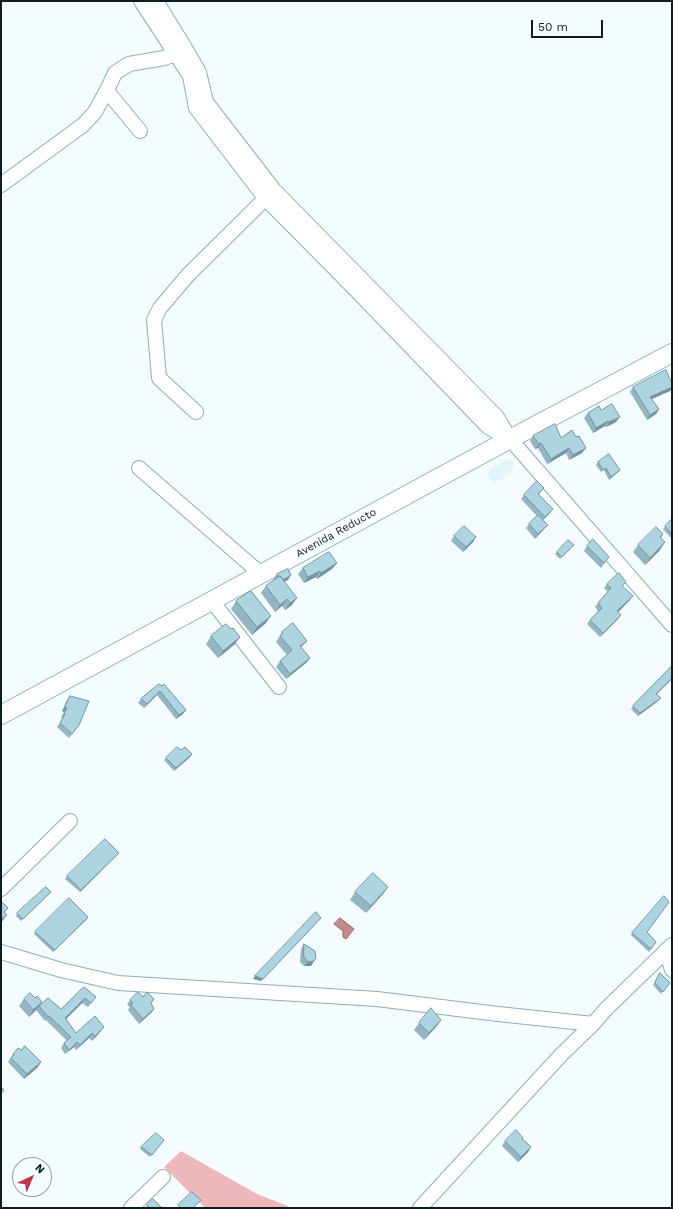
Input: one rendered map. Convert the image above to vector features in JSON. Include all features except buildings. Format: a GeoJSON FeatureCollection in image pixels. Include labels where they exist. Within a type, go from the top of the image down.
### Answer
{"type":"FeatureCollection","features":[{"type":"Feature","properties":{"kind":"main road","name":"Avenida Reducto"},"geometry":{"type":"LineString","coordinates":[[1,715],[510,439],[672,353]]}},
{"type":"Feature","properties":{"kind":"street"},"geometry":{"type":"LineString","coordinates":[[141,1],[181,52]]}},
{"type":"Feature","properties":{"kind":"street"},"geometry":{"type":"LineString","coordinates":[[156,1],[181,52],[190,76],[196,108],[270,194],[361,286],[488,427],[510,439],[672,625]]}},
{"type":"Feature","properties":{"kind":"street"},"geometry":{"type":"LineString","coordinates":[[1,185],[83,124],[95,112],[115,73],[129,64],[164,58],[181,52]]}},
{"type":"Feature","properties":{"kind":"street"},"geometry":{"type":"LineString","coordinates":[[107,91],[140,131]]}},
{"type":"Feature","properties":{"kind":"street"},"geometry":{"type":"LineString","coordinates":[[196,412],[159,378],[154,320],[160,308],[188,275],[270,194]]}},
{"type":"Feature","properties":{"kind":"street"},"geometry":{"type":"LineString","coordinates":[[139,468],[261,574]]}},
{"type":"Feature","properties":{"kind":"street"},"geometry":{"type":"LineString","coordinates":[[212,601],[279,687]]}},
{"type":"Feature","properties":{"kind":"street"},"geometry":{"type":"LineString","coordinates":[[1,889],[70,821]]}},
{"type":"Feature","properties":{"kind":"street"},"geometry":{"type":"LineString","coordinates":[[669,948],[672,970]]}},
{"type":"Feature","properties":{"kind":"street"},"geometry":{"type":"LineString","coordinates":[[420,1208],[562,1054],[669,948]]}},
{"type":"Feature","properties":{"kind":"street"},"geometry":{"type":"LineString","coordinates":[[1,952],[61,970],[118,984],[377,999],[593,1024]]}},
{"type":"Feature","properties":{"kind":"street"},"geometry":{"type":"LineString","coordinates":[[131,1208],[163,1177]]}},
{"type":"Feature","properties":{"kind":"shaded area"},"geometry":{"type":"Polygon","coordinates":[[[510,458],[515,465],[511,468],[513,472],[493,484],[487,473],[490,471],[489,470],[497,465],[501,465],[500,463],[510,458]]]}},
{"type":"Feature","properties":{"kind":"shaded area"},"geometry":{"type":"Polygon","coordinates":[[[340,918],[354,929],[346,939],[343,937],[343,931],[334,924],[340,918]]]}},
{"type":"Feature","properties":{"kind":"shaded area"},"geometry":{"type":"Polygon","coordinates":[[[181,1151],[257,1194],[288,1206],[286,1208],[205,1208],[164,1167],[181,1151]]]}}]}
